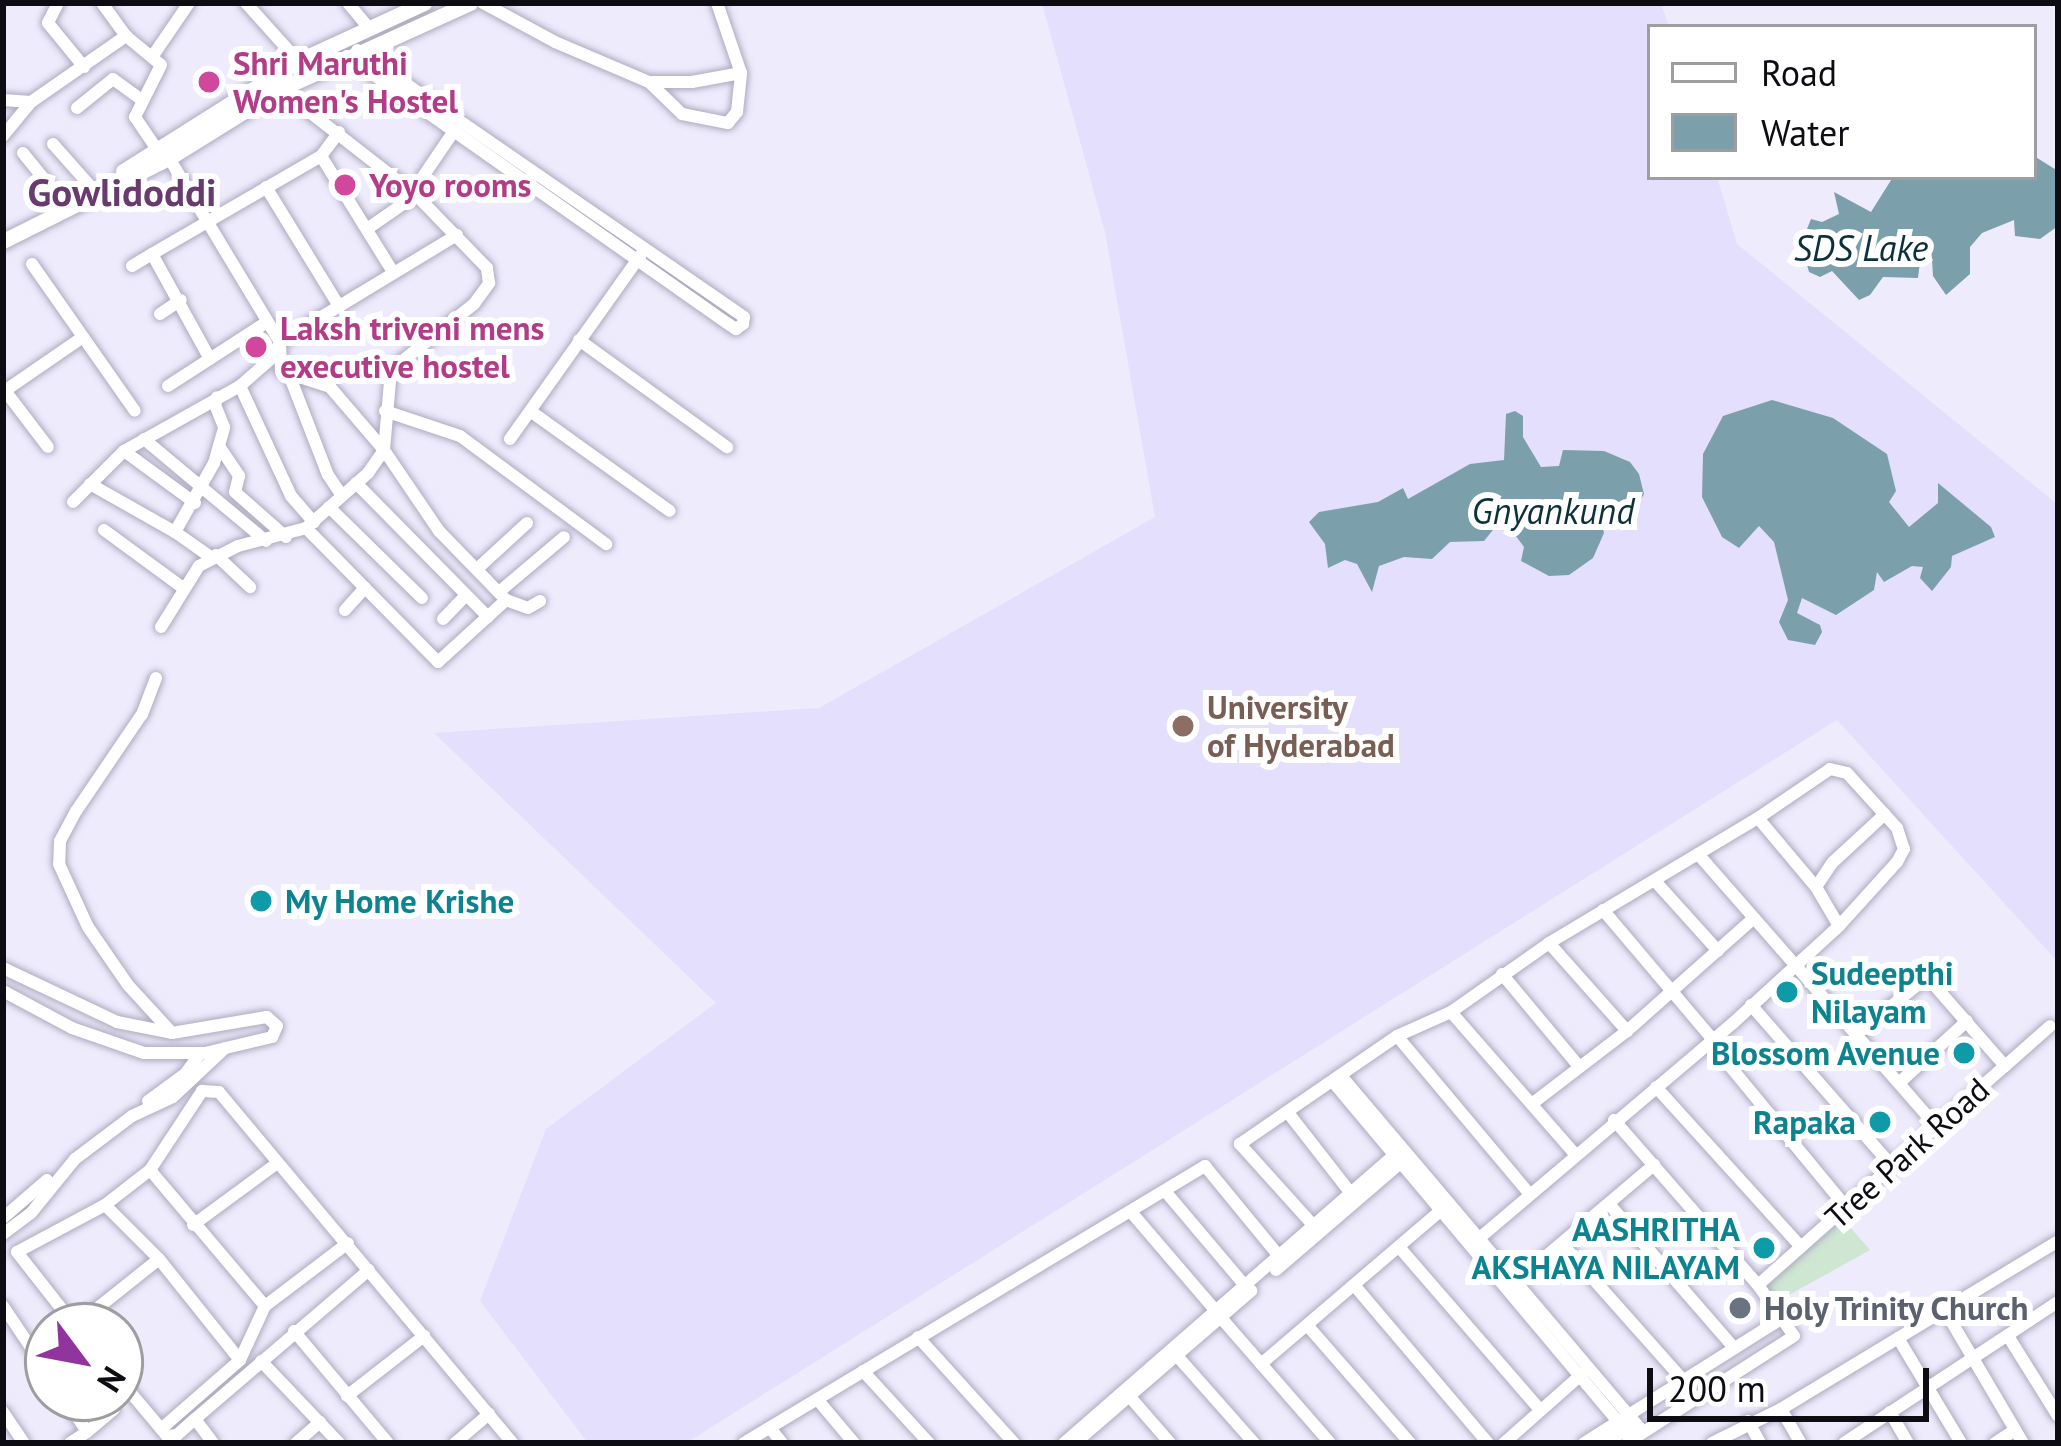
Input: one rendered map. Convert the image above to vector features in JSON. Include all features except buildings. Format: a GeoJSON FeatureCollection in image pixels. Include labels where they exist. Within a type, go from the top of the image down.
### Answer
{"type":"FeatureCollection","features":[{"type":"Feature","properties":{"kind":"main road"},"geometry":{"type":"LineString","coordinates":[[3,238],[163,154],[366,15],[424,3]]}},
{"type":"Feature","properties":{"kind":"main road"},"geometry":{"type":"LineString","coordinates":[[235,106],[470,3]]}},
{"type":"Feature","properties":{"kind":"main road"},"geometry":{"type":"LineString","coordinates":[[3,238],[163,154]]}},
{"type":"Feature","properties":{"kind":"street"},"geometry":{"type":"LineString","coordinates":[[58,3],[48,23],[84,67]]}},
{"type":"Feature","properties":{"kind":"street"},"geometry":{"type":"LineString","coordinates":[[102,3],[126,36],[161,70],[141,99],[136,122],[208,220],[280,342],[278,362],[288,373],[328,475],[343,496]]}},
{"type":"Feature","properties":{"kind":"street"},"geometry":{"type":"LineString","coordinates":[[152,57],[189,3]]}},
{"type":"Feature","properties":{"kind":"street"},"geometry":{"type":"LineString","coordinates":[[266,3],[250,9],[298,61]]}},
{"type":"Feature","properties":{"kind":"street"},"geometry":{"type":"LineString","coordinates":[[348,3],[366,15]]}},
{"type":"Feature","properties":{"kind":"street"},"geometry":{"type":"LineString","coordinates":[[483,3],[555,42],[650,82],[682,114],[728,123],[737,112],[741,73],[717,3]]}},
{"type":"Feature","properties":{"kind":"street"},"geometry":{"type":"LineString","coordinates":[[3,136],[32,102],[126,36]]}},
{"type":"Feature","properties":{"kind":"street"},"geometry":{"type":"LineString","coordinates":[[351,52],[454,117],[640,255],[736,329],[743,324],[744,317],[640,255],[454,133],[351,52]]}},
{"type":"Feature","properties":{"kind":"street"},"geometry":{"type":"LineString","coordinates":[[650,82],[692,82],[741,73]]}},
{"type":"Feature","properties":{"kind":"street"},"geometry":{"type":"LineString","coordinates":[[77,108],[115,78],[141,99]]}},
{"type":"Feature","properties":{"kind":"street"},"geometry":{"type":"LineString","coordinates":[[160,627],[182,587],[214,557],[286,538],[310,525],[356,483],[384,449],[391,370],[474,304],[489,283],[487,268],[416,195],[280,88]]}},
{"type":"Feature","properties":{"kind":"street"},"geometry":{"type":"LineString","coordinates":[[3,100],[32,102]]}},
{"type":"Feature","properties":{"kind":"street"},"geometry":{"type":"LineString","coordinates":[[422,178],[454,133],[454,117]]}},
{"type":"Feature","properties":{"kind":"street"},"geometry":{"type":"LineString","coordinates":[[132,266],[321,156],[340,132]]}},
{"type":"Feature","properties":{"kind":"street"},"geometry":{"type":"LineString","coordinates":[[52,144],[93,189]]}},
{"type":"Feature","properties":{"kind":"street"},"geometry":{"type":"LineString","coordinates":[[23,153],[65,205]]}},
{"type":"Feature","properties":{"kind":"street"},"geometry":{"type":"LineString","coordinates":[[321,156],[393,272]]}},
{"type":"Feature","properties":{"kind":"street"},"geometry":{"type":"LineString","coordinates":[[266,187],[338,306]]}},
{"type":"Feature","properties":{"kind":"street"},"geometry":{"type":"LineString","coordinates":[[367,229],[416,195]]}},
{"type":"Feature","properties":{"kind":"street"},"geometry":{"type":"LineString","coordinates":[[73,502],[124,451],[240,386],[273,357],[280,342],[457,235]]}},
{"type":"Feature","properties":{"kind":"street"},"geometry":{"type":"LineString","coordinates":[[152,254],[210,359]]}},
{"type":"Feature","properties":{"kind":"street"},"geometry":{"type":"LineString","coordinates":[[510,439],[533,413],[640,255]]}},
{"type":"Feature","properties":{"kind":"street"},"geometry":{"type":"LineString","coordinates":[[32,265],[135,411]]}},
{"type":"Feature","properties":{"kind":"street"},"geometry":{"type":"LineString","coordinates":[[160,314],[181,300]]}},
{"type":"Feature","properties":{"kind":"street"},"geometry":{"type":"LineString","coordinates":[[168,386],[267,322]]}},
{"type":"Feature","properties":{"kind":"street"},"geometry":{"type":"LineString","coordinates":[[48,447],[4,391],[83,337]]}},
{"type":"Feature","properties":{"kind":"street"},"geometry":{"type":"LineString","coordinates":[[579,340],[727,447]]}},
{"type":"Feature","properties":{"kind":"street"},"geometry":{"type":"LineString","coordinates":[[288,373],[330,387],[384,449],[440,531],[502,596],[528,608],[540,601]]}},
{"type":"Feature","properties":{"kind":"street"},"geometry":{"type":"LineString","coordinates":[[240,386],[291,496],[310,525],[438,662],[564,537]]}},
{"type":"Feature","properties":{"kind":"street"},"geometry":{"type":"LineString","coordinates":[[176,532],[203,488],[219,446],[224,427],[214,405],[217,397]]}},
{"type":"Feature","properties":{"kind":"street"},"geometry":{"type":"LineString","coordinates":[[386,411],[460,436],[606,544]]}},
{"type":"Feature","properties":{"kind":"street"},"geometry":{"type":"LineString","coordinates":[[533,413],[670,511]]}},
{"type":"Feature","properties":{"kind":"street"},"geometry":{"type":"LineString","coordinates":[[144,439],[266,541]]}},
{"type":"Feature","properties":{"kind":"street"},"geometry":{"type":"LineString","coordinates":[[219,446],[239,476],[235,492],[286,538]]}},
{"type":"Feature","properties":{"kind":"street"},"geometry":{"type":"LineString","coordinates":[[124,451],[195,503]]}},
{"type":"Feature","properties":{"kind":"street"},"geometry":{"type":"LineString","coordinates":[[356,483],[488,617]]}},
{"type":"Feature","properties":{"kind":"street"},"geometry":{"type":"LineString","coordinates":[[90,484],[176,532],[250,586]]}},
{"type":"Feature","properties":{"kind":"street"},"geometry":{"type":"LineString","coordinates":[[329,507],[422,598]]}},
{"type":"Feature","properties":{"kind":"street"},"geometry":{"type":"LineString","coordinates":[[477,568],[527,523]]}},
{"type":"Feature","properties":{"kind":"street"},"geometry":{"type":"LineString","coordinates":[[104,530],[182,587]]}},
{"type":"Feature","properties":{"kind":"street"},"geometry":{"type":"LineString","coordinates":[[345,610],[365,588]]}},
{"type":"Feature","properties":{"kind":"street"},"geometry":{"type":"LineString","coordinates":[[443,619],[466,596]]}},
{"type":"Feature","properties":{"kind":"street"},"geometry":{"type":"LineString","coordinates":[[156,678],[142,713],[60,841],[59,863],[88,927],[128,985],[172,1033]]}},
{"type":"Feature","properties":{"kind":"street"},"geometry":{"type":"LineString","coordinates":[[1312,1224],[1240,1144],[1397,1036],[1451,1012],[1549,943],[1837,766],[1898,828],[1904,849],[1839,926],[1733,1024],[1476,1236]]}},
{"type":"Feature","properties":{"kind":"street"},"geometry":{"type":"LineString","coordinates":[[1816,887],[1832,863],[1885,814]]}},
{"type":"Feature","properties":{"kind":"street"},"geometry":{"type":"LineString","coordinates":[[1758,818],[1816,887],[1839,926]]}},
{"type":"Feature","properties":{"kind":"street"},"geometry":{"type":"LineString","coordinates":[[1698,854],[1937,1127]]}},
{"type":"Feature","properties":{"kind":"street"},"geometry":{"type":"LineString","coordinates":[[1655,881],[1718,951]]}},
{"type":"Feature","properties":{"kind":"street"},"geometry":{"type":"LineString","coordinates":[[1603,910],[1846,1207]]}},
{"type":"Feature","properties":{"kind":"street"},"geometry":{"type":"LineString","coordinates":[[1533,1103],[1577,1064],[1628,1031],[1754,918]]}},
{"type":"Feature","properties":{"kind":"street"},"geometry":{"type":"LineString","coordinates":[[1549,943],[1628,1031]]}},
{"type":"Feature","properties":{"kind":"street"},"geometry":{"type":"LineString","coordinates":[[3,968],[117,1022],[172,1033],[274,1019],[272,1037],[201,1053],[144,1053],[72,1028],[3,991]]}},
{"type":"Feature","properties":{"kind":"street"},"geometry":{"type":"LineString","coordinates":[[1502,974],[1577,1064]]}},
{"type":"Feature","properties":{"kind":"street","name":"Tree Park Road"},"geometry":{"type":"LineString","coordinates":[[1758,1285],[2006,1066],[1927,976],[1856,1035]]}},
{"type":"Feature","properties":{"kind":"street"},"geometry":{"type":"LineString","coordinates":[[1751,1005],[1892,1166]]}},
{"type":"Feature","properties":{"kind":"street"},"geometry":{"type":"LineString","coordinates":[[1451,1012],[1573,1152]]}},
{"type":"Feature","properties":{"kind":"street"},"geometry":{"type":"LineString","coordinates":[[1899,1083],[1967,1021]]}},
{"type":"Feature","properties":{"kind":"street"},"geometry":{"type":"LineString","coordinates":[[2006,1066],[2050,1026]]}},
{"type":"Feature","properties":{"kind":"street"},"geometry":{"type":"LineString","coordinates":[[1397,1036],[1527,1191]]}},
{"type":"Feature","properties":{"kind":"street"},"geometry":{"type":"LineString","coordinates":[[1476,1236],[1710,1039]]}},
{"type":"Feature","properties":{"kind":"street"},"geometry":{"type":"LineString","coordinates":[[159,1259],[75,1326],[3,1235],[31,1213],[75,1160],[132,1116],[173,1097],[226,1048]]}},
{"type":"Feature","properties":{"kind":"street"},"geometry":{"type":"LineString","coordinates":[[3,1219],[91,1139],[173,1084],[201,1053]]}},
{"type":"Feature","properties":{"kind":"street"},"geometry":{"type":"LineString","coordinates":[[1337,1080],[1476,1236],[1631,1429]]}},
{"type":"Feature","properties":{"kind":"street"},"geometry":{"type":"LineString","coordinates":[[1656,1087],[1801,1247]]}},
{"type":"Feature","properties":{"kind":"street"},"geometry":{"type":"LineString","coordinates":[[17,1252],[105,1205],[150,1170],[202,1090],[219,1092],[513,1443]]}},
{"type":"Feature","properties":{"kind":"street"},"geometry":{"type":"LineString","coordinates":[[1288,1114],[1350,1192]]}},
{"type":"Feature","properties":{"kind":"street"},"geometry":{"type":"LineString","coordinates":[[1604,1443],[1794,1336],[1758,1285],[1615,1121]]}},
{"type":"Feature","properties":{"kind":"street"},"geometry":{"type":"LineString","coordinates":[[1064,1443],[1218,1315],[1312,1224],[1402,1156]]}},
{"type":"Feature","properties":{"kind":"street"},"geometry":{"type":"LineString","coordinates":[[1402,1156],[1441,1210],[1476,1236]]}},
{"type":"Feature","properties":{"kind":"street"},"geometry":{"type":"LineString","coordinates":[[1233,1301],[1402,1156]]}},
{"type":"Feature","properties":{"kind":"street"},"geometry":{"type":"LineString","coordinates":[[193,1225],[276,1164]]}},
{"type":"Feature","properties":{"kind":"street"},"geometry":{"type":"LineString","coordinates":[[744,1443],[1205,1166],[1279,1256]]}},
{"type":"Feature","properties":{"kind":"street"},"geometry":{"type":"LineString","coordinates":[[1513,1284],[1654,1166]]}},
{"type":"Feature","properties":{"kind":"street"},"geometry":{"type":"LineString","coordinates":[[150,1170],[266,1306]]}},
{"type":"Feature","properties":{"kind":"street"},"geometry":{"type":"LineString","coordinates":[[1165,1191],[1247,1288]]}},
{"type":"Feature","properties":{"kind":"street"},"geometry":{"type":"LineString","coordinates":[[1609,1204],[1734,1348]]}},
{"type":"Feature","properties":{"kind":"street"},"geometry":{"type":"LineString","coordinates":[[105,1205],[159,1259],[240,1360]]}},
{"type":"Feature","properties":{"kind":"street"},"geometry":{"type":"LineString","coordinates":[[1262,1364],[1441,1210]]}},
{"type":"Feature","properties":{"kind":"street"},"geometry":{"type":"LineString","coordinates":[[1131,1212],[1330,1443]]}},
{"type":"Feature","properties":{"kind":"street"},"geometry":{"type":"LineString","coordinates":[[1712,1443],[1748,1421],[1781,1409],[2058,1241]]}},
{"type":"Feature","properties":{"kind":"street"},"geometry":{"type":"LineString","coordinates":[[161,1430],[240,1360],[266,1306],[348,1243]]}},
{"type":"Feature","properties":{"kind":"street"},"geometry":{"type":"LineString","coordinates":[[1562,1245],[1683,1380]]}},
{"type":"Feature","properties":{"kind":"street"},"geometry":{"type":"LineString","coordinates":[[1399,1247],[1540,1411]]}},
{"type":"Feature","properties":{"kind":"street"},"geometry":{"type":"LineString","coordinates":[[144,1409],[161,1430],[178,1435],[369,1270]]}},
{"type":"Feature","properties":{"kind":"street"},"geometry":{"type":"LineString","coordinates":[[1513,1284],[1631,1429]]}},
{"type":"Feature","properties":{"kind":"street"},"geometry":{"type":"LineString","coordinates":[[1354,1286],[1488,1443]]}},
{"type":"Feature","properties":{"kind":"street"},"geometry":{"type":"LineString","coordinates":[[1851,1441],[2053,1305],[2058,1323]]}},
{"type":"Feature","properties":{"kind":"street"},"geometry":{"type":"LineString","coordinates":[[3,1306],[24,1337]]}},
{"type":"Feature","properties":{"kind":"street"},"geometry":{"type":"LineString","coordinates":[[1944,1309],[2023,1443]]}},
{"type":"Feature","properties":{"kind":"street"},"geometry":{"type":"LineString","coordinates":[[1085,1440],[1178,1358],[1218,1315]]}},
{"type":"Feature","properties":{"kind":"street"},"geometry":{"type":"LineString","coordinates":[[1584,1443],[1631,1429],[1683,1380],[1781,1319]]}},
{"type":"Feature","properties":{"kind":"street"},"geometry":{"type":"LineString","coordinates":[[1307,1325],[1410,1443]]}},
{"type":"Feature","properties":{"kind":"street"},"geometry":{"type":"LineString","coordinates":[[294,1331],[388,1443]]}},
{"type":"Feature","properties":{"kind":"street"},"geometry":{"type":"LineString","coordinates":[[347,1396],[424,1336]]}},
{"type":"Feature","properties":{"kind":"street"},"geometry":{"type":"LineString","coordinates":[[2008,1336],[2058,1416]]}},
{"type":"Feature","properties":{"kind":"street"},"geometry":{"type":"LineString","coordinates":[[918,1337],[1013,1443]]}},
{"type":"Feature","properties":{"kind":"street"},"geometry":{"type":"LineString","coordinates":[[1898,1339],[1961,1443]]}},
{"type":"Feature","properties":{"kind":"street"},"geometry":{"type":"LineString","coordinates":[[1178,1358],[1254,1443]]}},
{"type":"Feature","properties":{"kind":"street"},"geometry":{"type":"LineString","coordinates":[[261,1361],[339,1443]]}},
{"type":"Feature","properties":{"kind":"street"},"geometry":{"type":"LineString","coordinates":[[863,1371],[929,1443]]}},
{"type":"Feature","properties":{"kind":"street"},"geometry":{"type":"LineString","coordinates":[[1504,1443],[1583,1373]]}},
{"type":"Feature","properties":{"kind":"street"},"geometry":{"type":"LineString","coordinates":[[1130,1397],[1170,1443]]}},
{"type":"Feature","properties":{"kind":"street"},"geometry":{"type":"LineString","coordinates":[[817,1399],[854,1443]]}},
{"type":"Feature","properties":{"kind":"street"},"geometry":{"type":"LineString","coordinates":[[1781,1409],[1801,1443]]}},
{"type":"Feature","properties":{"kind":"street"},"geometry":{"type":"LineString","coordinates":[[3,1412],[24,1443]]}},
{"type":"Feature","properties":{"kind":"street"},"geometry":{"type":"LineString","coordinates":[[1890,1412],[1908,1443]]}},
{"type":"Feature","properties":{"kind":"street"},"geometry":{"type":"LineString","coordinates":[[455,1443],[489,1414]]}},
{"type":"Feature","properties":{"kind":"street"},"geometry":{"type":"LineString","coordinates":[[195,1419],[214,1443]]}},
{"type":"Feature","properties":{"kind":"street"},"geometry":{"type":"LineString","coordinates":[[1748,1421],[1760,1443]]}},
{"type":"Feature","properties":{"kind":"street"},"geometry":{"type":"LineString","coordinates":[[80,1422],[87,1432]]}},
{"type":"Feature","properties":{"kind":"street"},"geometry":{"type":"LineString","coordinates":[[70,1443],[99,1422]]}},
{"type":"Feature","properties":{"kind":"street"},"geometry":{"type":"LineString","coordinates":[[296,1443],[320,1422]]}},
{"type":"Feature","properties":{"kind":"street"},"geometry":{"type":"LineString","coordinates":[[770,1428],[782,1443]]}},
{"type":"Feature","properties":{"kind":"street"},"geometry":{"type":"LineString","coordinates":[[1995,1443],[2015,1430]]}},
{"type":"Feature","properties":{"kind":"shaded area","name":"University of Hyderabad"},"geometry":{"type":"Polygon","coordinates":[[[1042,3],[1661,3],[1668,24],[1647,24],[1647,180],[1718,180],[1737,244],[2058,505],[2058,962],[1837,720],[686,1443],[588,1443],[480,1301],[546,1129],[716,1003],[434,733],[819,708],[1155,517],[1105,232],[1042,3]]]}},
{"type":"Feature","properties":{"kind":"green space"},"geometry":{"type":"Polygon","coordinates":[[[1843,1219],[1870,1250],[1778,1301],[1767,1286],[1843,1219]]]}},
{"type":"Feature","properties":{"kind":"water","name":"SDS Lake"},"geometry":{"type":"Polygon","coordinates":[[[2037,158],[2058,171],[2058,226],[2040,239],[2015,236],[2014,220],[1982,233],[1970,247],[1970,274],[1946,295],[1933,276],[1931,243],[1922,245],[1918,278],[1883,277],[1870,295],[1859,300],[1832,271],[1820,277],[1809,272],[1801,244],[1811,219],[1822,222],[1839,214],[1834,192],[1871,212],[1891,180],[2037,180],[2037,158]]]}},
{"type":"Feature","properties":{"kind":"water"},"geometry":{"type":"Polygon","coordinates":[[[1772,400],[1833,418],[1887,454],[1896,491],[1889,502],[1909,527],[1938,503],[1938,483],[1991,527],[1995,537],[1952,556],[1951,567],[1932,591],[1920,578],[1923,567],[1912,566],[1884,582],[1877,572],[1874,590],[1836,615],[1802,598],[1797,613],[1820,625],[1822,632],[1815,645],[1788,640],[1779,622],[1788,600],[1774,542],[1759,526],[1739,548],[1722,537],[1702,497],[1703,454],[1723,416],[1772,400]]]}},
{"type":"Feature","properties":{"kind":"water","name":"Gnyankund"},"geometry":{"type":"Polygon","coordinates":[[[1515,411],[1523,416],[1523,437],[1541,467],[1559,466],[1563,450],[1604,451],[1630,462],[1639,474],[1644,494],[1639,503],[1600,515],[1604,533],[1593,558],[1569,575],[1549,576],[1521,561],[1524,547],[1513,532],[1497,525],[1484,541],[1450,542],[1432,559],[1404,557],[1379,566],[1372,592],[1357,564],[1345,560],[1328,568],[1325,544],[1309,522],[1319,512],[1378,502],[1403,488],[1408,499],[1470,464],[1504,460],[1506,414],[1515,411]]]}},
{"type":"Feature","properties":{"kind":"place","name":"Shri Maruthi Women's Hostel"},"geometry":{"type":"Point","coordinates":[209,82]}},
{"type":"Feature","properties":{"kind":"place","name":"Yoyo rooms"},"geometry":{"type":"Point","coordinates":[345,185]}},
{"type":"Feature","properties":{"kind":"place","name":"Laksh triveni mens executive hostel"},"geometry":{"type":"Point","coordinates":[256,347]}},
{"type":"Feature","properties":{"kind":"place","name":"University of Hyderabad"},"geometry":{"type":"Point","coordinates":[1183,726]}},
{"type":"Feature","properties":{"kind":"place","name":"My Home Krishe"},"geometry":{"type":"Point","coordinates":[261,901]}},
{"type":"Feature","properties":{"kind":"place","name":"Sudeepthi Nilayam"},"geometry":{"type":"Point","coordinates":[1787,992]}},
{"type":"Feature","properties":{"kind":"place","name":"Blossom Avenue"},"geometry":{"type":"Point","coordinates":[1964,1053]}},
{"type":"Feature","properties":{"kind":"place","name":"Rapaka"},"geometry":{"type":"Point","coordinates":[1880,1122]}},
{"type":"Feature","properties":{"kind":"place","name":"AASHRITHA AKSHAYA NILAYAM"},"geometry":{"type":"Point","coordinates":[1764,1248]}},
{"type":"Feature","properties":{"kind":"place","name":"Holy Trinity Church"},"geometry":{"type":"Point","coordinates":[1740,1308]}},
{"type":"Feature","properties":{"kind":"district","name":"Gowlidoddi"},"geometry":{"type":"Point","coordinates":[122,192]}}]}
